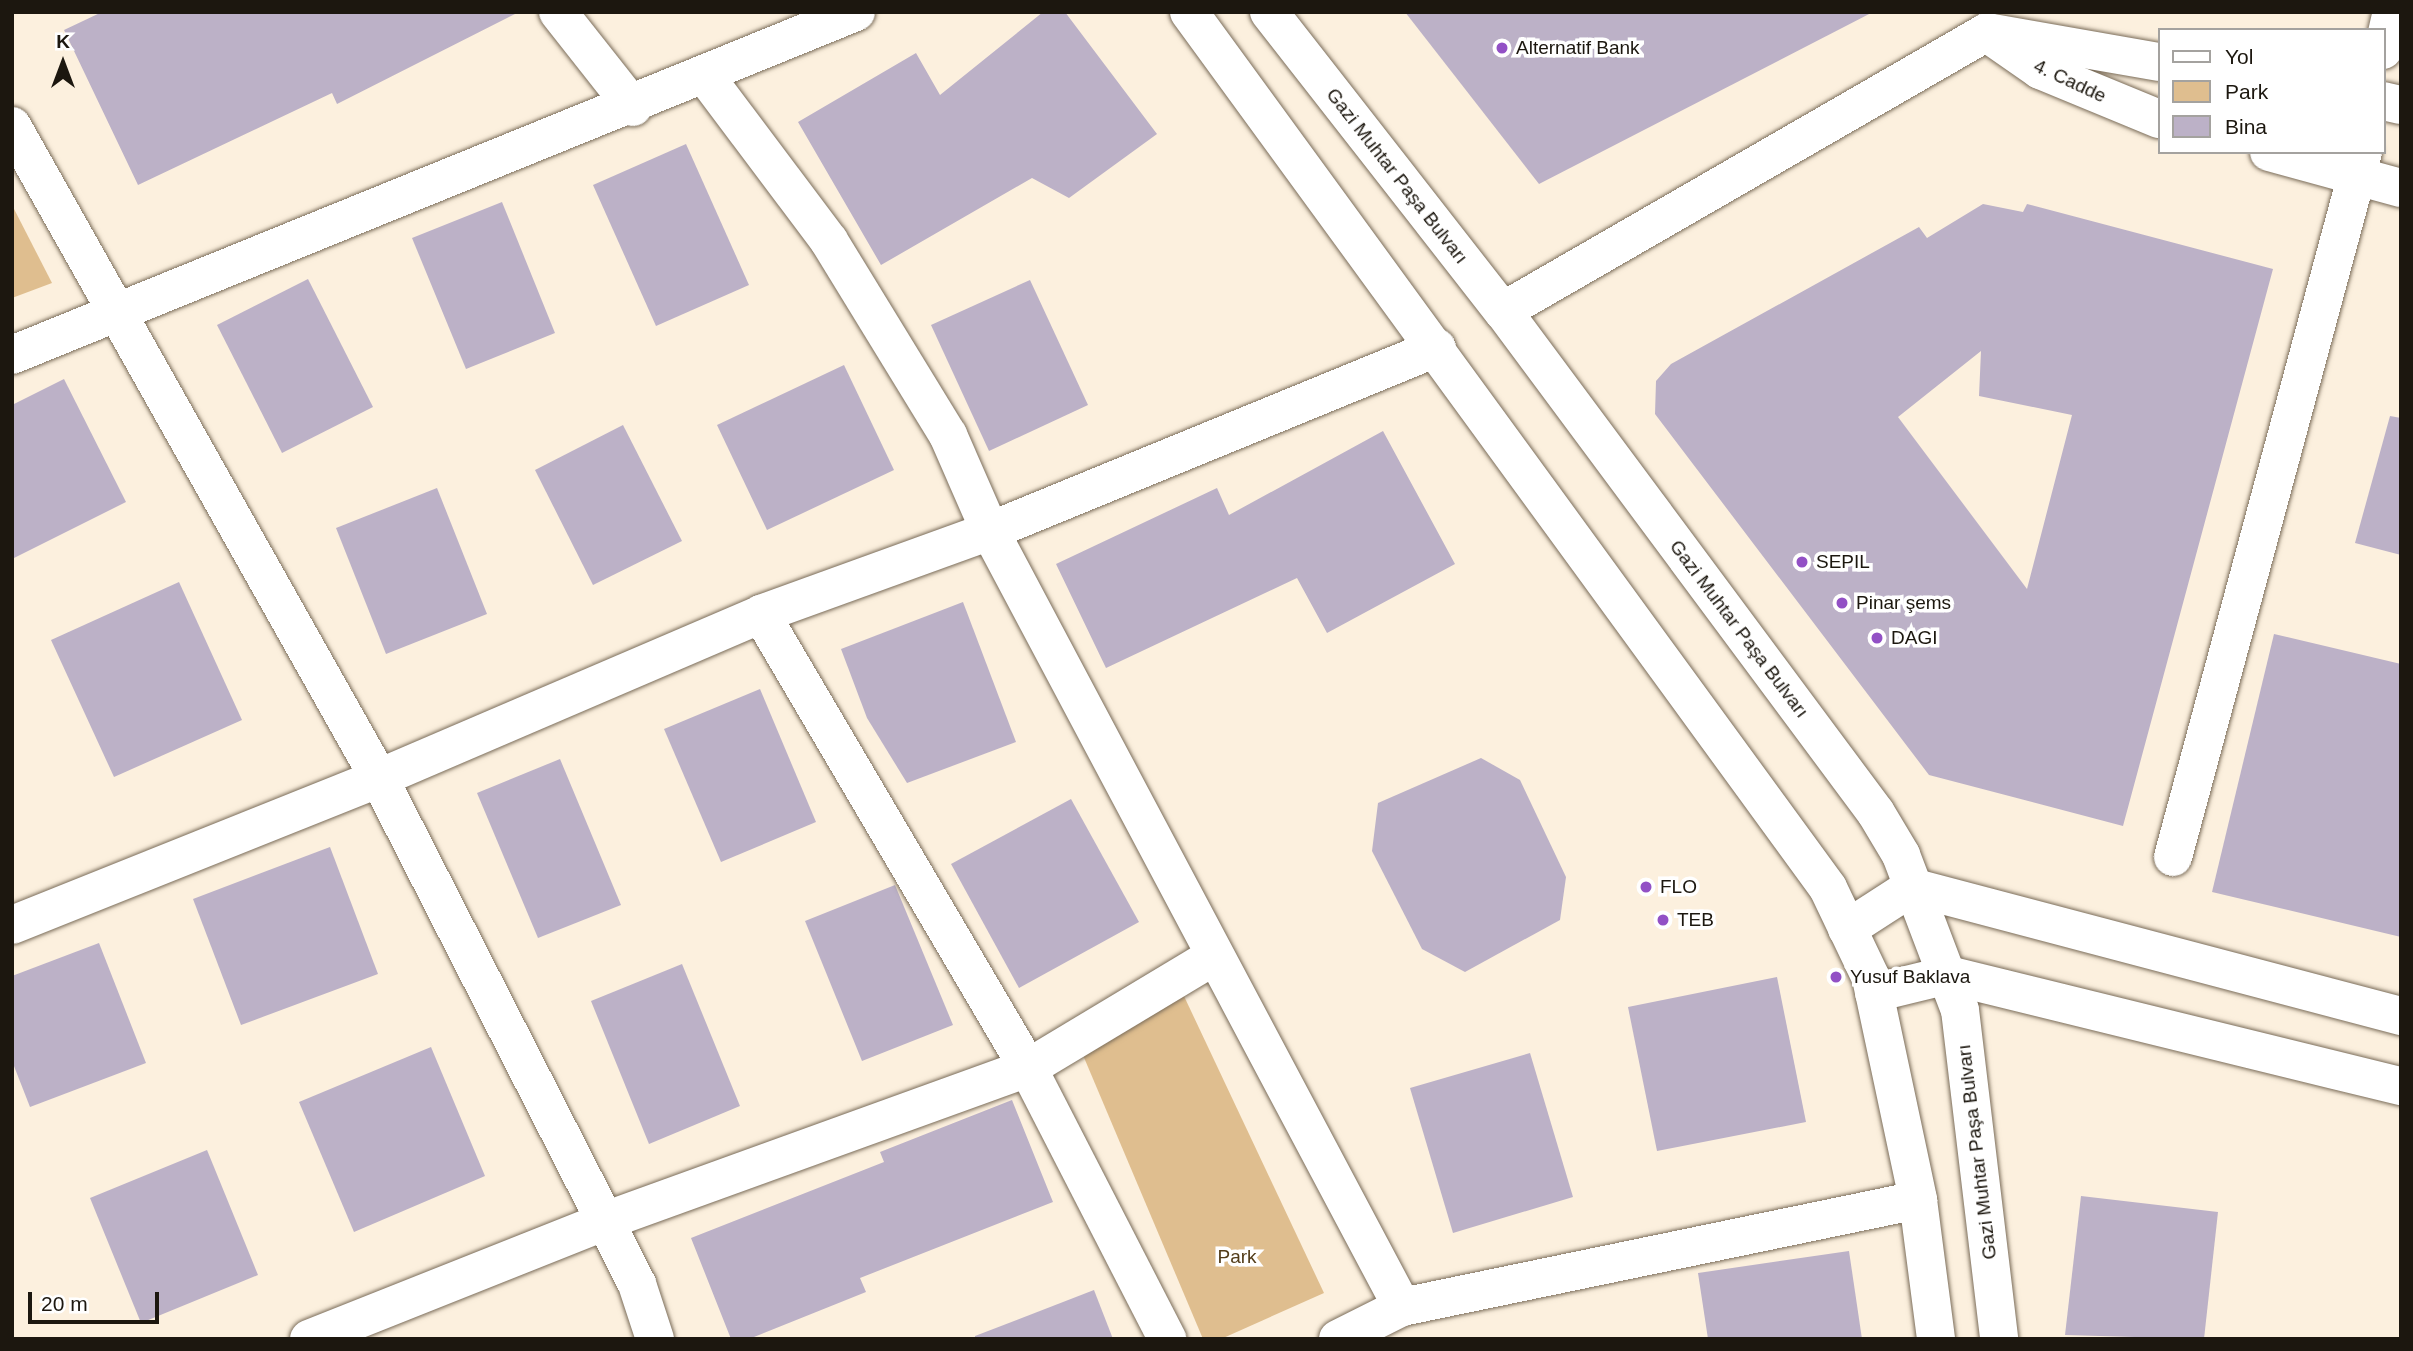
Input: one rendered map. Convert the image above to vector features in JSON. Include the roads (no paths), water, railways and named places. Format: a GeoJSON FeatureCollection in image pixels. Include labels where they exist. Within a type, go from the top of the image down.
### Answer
{"type":"FeatureCollection","features":[{"type":"Feature","properties":{"kind":"street"},"geometry":{"type":"LineString","coordinates":[[558,12],[633,107]]}},
{"type":"Feature","properties":{"kind":"street"},"geometry":{"type":"LineString","coordinates":[[12,355],[633,107],[856,12]]}},
{"type":"Feature","properties":{"kind":"street"},"geometry":{"type":"LineString","coordinates":[[1189,12],[1437,348],[1828,888],[1874,993],[1918,1200],[1936,1339]]}},
{"type":"Feature","properties":{"kind":"street","name":"Gazi Muhtar Paşa Bulvarı"},"geometry":{"type":"LineString","coordinates":[[1269,12],[1503,311],[1876,813],[1901,855],[1960,1010],[1999,1339]]}},
{"type":"Feature","properties":{"kind":"street"},"geometry":{"type":"LineString","coordinates":[[2385,42],[2392,12]]}},
{"type":"Feature","properties":{"kind":"street"},"geometry":{"type":"LineString","coordinates":[[1503,311],[1986,22],[2158,62]]}},
{"type":"Feature","properties":{"kind":"street","name":"4. Cadde"},"geometry":{"type":"LineString","coordinates":[[1986,22],[2040,70],[2158,120]]}},
{"type":"Feature","properties":{"kind":"street"},"geometry":{"type":"LineString","coordinates":[[706,77],[829,241],[948,435],[990,531],[1213,957],[1402,1307]]}},
{"type":"Feature","properties":{"kind":"street"},"geometry":{"type":"LineString","coordinates":[[12,127],[114,314],[379,778],[637,1284],[655,1339]]}},
{"type":"Feature","properties":{"kind":"street"},"geometry":{"type":"LineString","coordinates":[[2283,154],[2361,165],[2401,188]]}},
{"type":"Feature","properties":{"kind":"street"},"geometry":{"type":"LineString","coordinates":[[2173,857],[2361,165]]}},
{"type":"Feature","properties":{"kind":"street"},"geometry":{"type":"LineString","coordinates":[[12,925],[379,778],[761,614],[990,531],[1437,348]]}},
{"type":"Feature","properties":{"kind":"street"},"geometry":{"type":"LineString","coordinates":[[761,614],[1028,1068],[1167,1339]]}},
{"type":"Feature","properties":{"kind":"street"},"geometry":{"type":"LineString","coordinates":[[1847,929],[1912,887],[2401,1016]]}},
{"type":"Feature","properties":{"kind":"street"},"geometry":{"type":"LineString","coordinates":[[309,1339],[605,1221],[1028,1068],[1213,957]]}},
{"type":"Feature","properties":{"kind":"street"},"geometry":{"type":"LineString","coordinates":[[1874,993],[1948,975],[2401,1086]]}},
{"type":"Feature","properties":{"kind":"street"},"geometry":{"type":"LineString","coordinates":[[1338,1339],[1402,1307],[1918,1200]]}},
{"type":"Feature","properties":{"kind":"place","name":"Alternatif Bank"},"geometry":{"type":"Point","coordinates":[1502,48]}},
{"type":"Feature","properties":{"kind":"place","name":"SEPIL"},"geometry":{"type":"Point","coordinates":[1802,562]}},
{"type":"Feature","properties":{"kind":"place","name":"Pinar şems"},"geometry":{"type":"Point","coordinates":[1842,603]}},
{"type":"Feature","properties":{"kind":"place","name":"DAGI"},"geometry":{"type":"Point","coordinates":[1877,638]}},
{"type":"Feature","properties":{"kind":"place","name":"FLO"},"geometry":{"type":"Point","coordinates":[1646,887]}},
{"type":"Feature","properties":{"kind":"place","name":"TEB"},"geometry":{"type":"Point","coordinates":[1663,920]}},
{"type":"Feature","properties":{"kind":"place","name":"Yusuf Baklava"},"geometry":{"type":"Point","coordinates":[1836,977]}},
{"type":"Feature","properties":{"kind":"park label","name":"Park"},"geometry":{"type":"Point","coordinates":[1237,1257]}}]}
